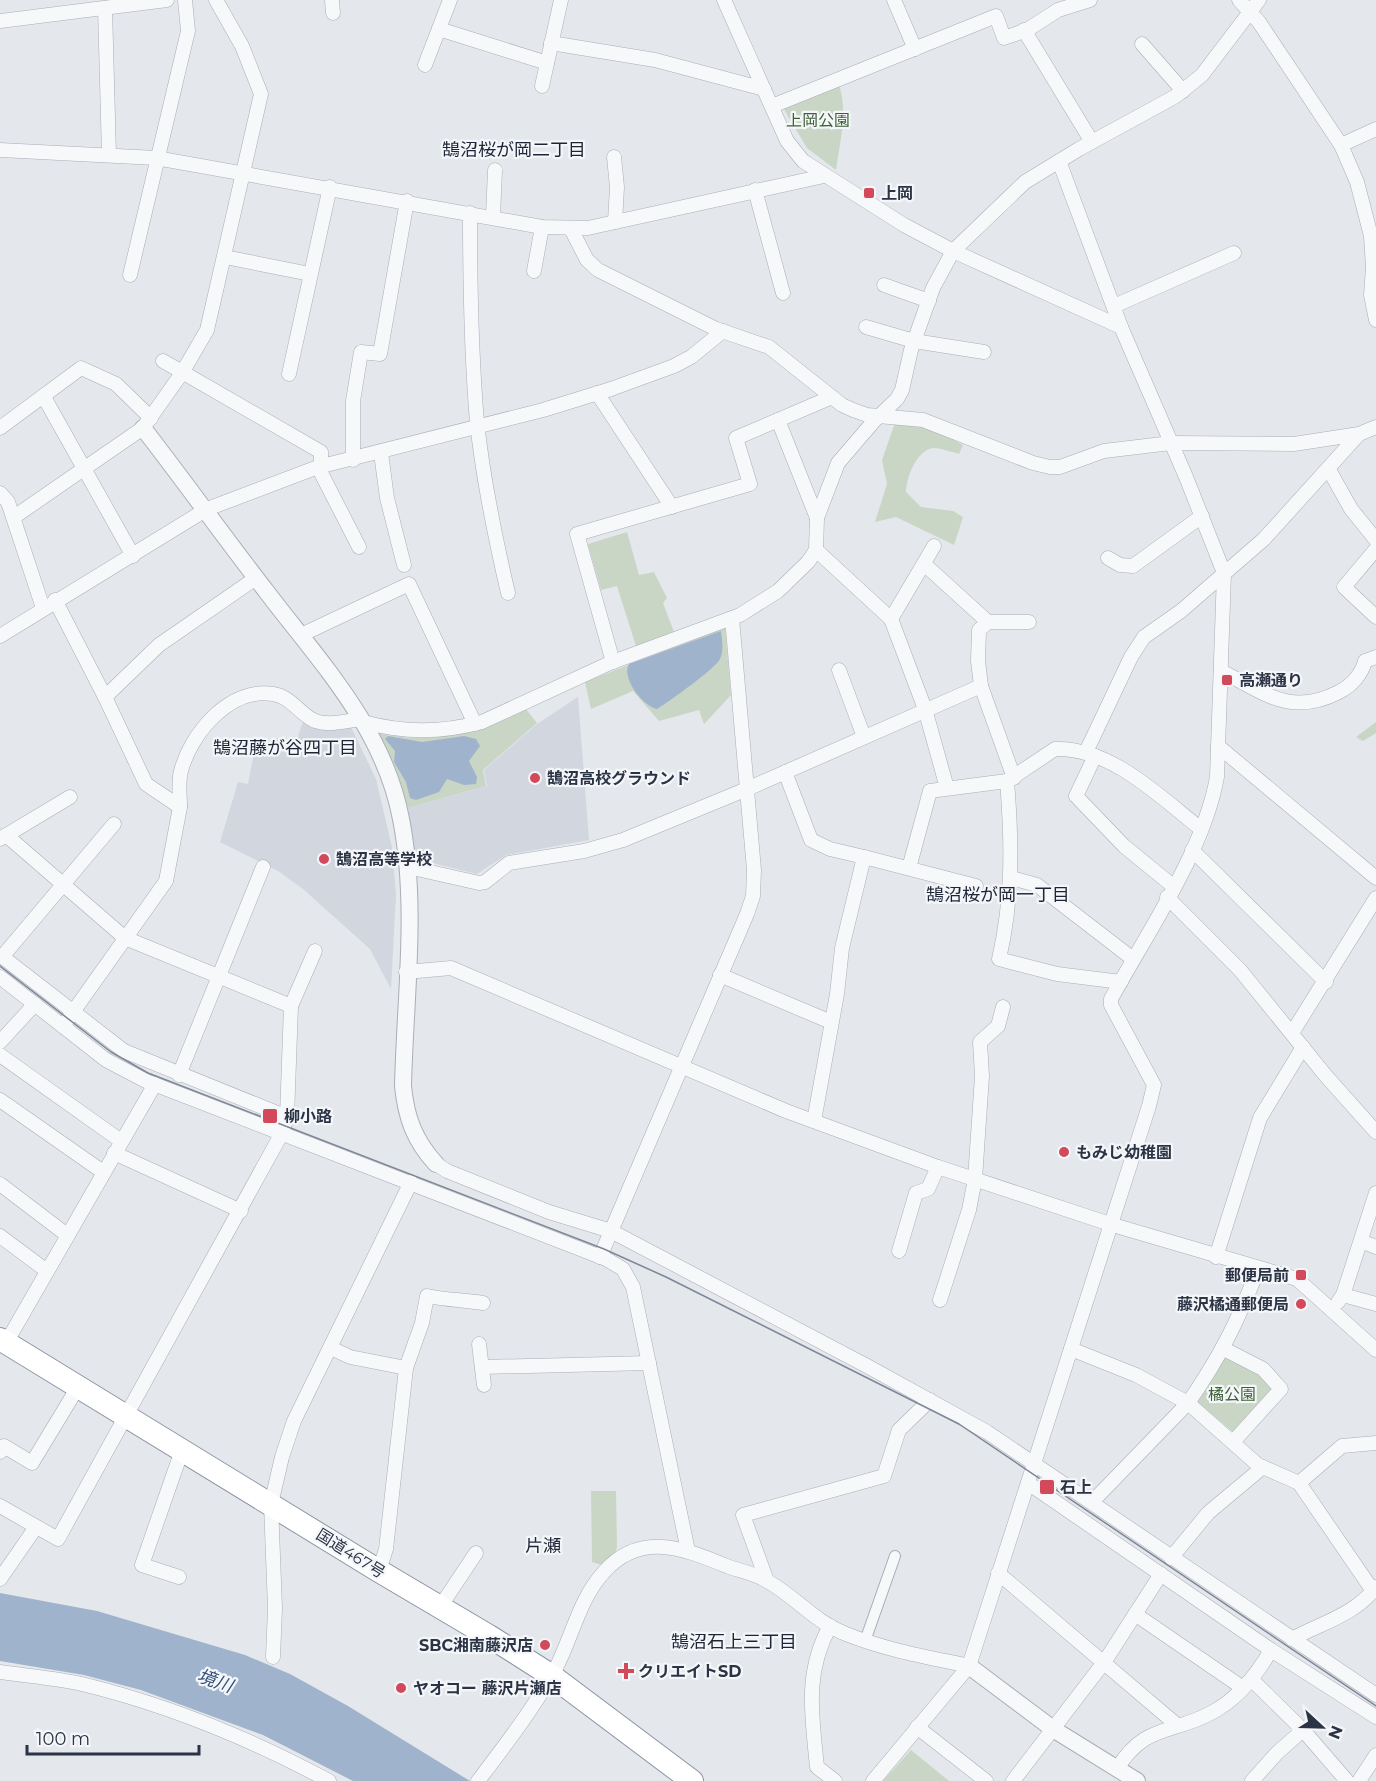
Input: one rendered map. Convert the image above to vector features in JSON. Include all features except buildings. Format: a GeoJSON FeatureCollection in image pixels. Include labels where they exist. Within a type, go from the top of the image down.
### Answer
{"type":"FeatureCollection","features":[{"type":"Feature","properties":{"kind":"highway","name":"国道467号"},"geometry":{"type":"LineString","coordinates":[[3,1341],[552,1676],[692,1781]]}},
{"type":"Feature","properties":{"kind":"street"},"geometry":{"type":"LineString","coordinates":[[0,21],[58,7],[105,8],[167,0]]}},
{"type":"Feature","properties":{"kind":"street"},"geometry":{"type":"LineString","coordinates":[[130,275],[188,31],[185,0]]}},
{"type":"Feature","properties":{"kind":"street"},"geometry":{"type":"LineString","coordinates":[[14,517],[147,423],[182,373],[207,330],[261,94],[242,46],[216,0]]}},
{"type":"Feature","properties":{"kind":"street"},"geometry":{"type":"LineString","coordinates":[[426,65],[450,0]]}},
{"type":"Feature","properties":{"kind":"street"},"geometry":{"type":"LineString","coordinates":[[542,86],[561,0]]}},
{"type":"Feature","properties":{"kind":"street"},"geometry":{"type":"LineString","coordinates":[[724,0],[787,141],[803,161],[904,225],[953,251],[1121,327]]}},
{"type":"Feature","properties":{"kind":"street"},"geometry":{"type":"LineString","coordinates":[[894,0],[915,49]]}},
{"type":"Feature","properties":{"kind":"street"},"geometry":{"type":"LineString","coordinates":[[772,106],[996,16],[1004,38],[1024,30],[1067,3],[1090,0]]}},
{"type":"Feature","properties":{"kind":"street"},"geometry":{"type":"LineString","coordinates":[[1239,0],[1259,22],[1341,145],[1358,182],[1373,235],[1371,295],[1376,320]]}},
{"type":"Feature","properties":{"kind":"street"},"geometry":{"type":"LineString","coordinates":[[63,1026],[166,881],[180,807],[180,772],[191,745],[200,732],[224,708],[256,694],[273,694],[286,698],[313,720],[326,723],[362,721],[411,732],[476,724],[614,662],[732,618],[778,591],[808,562],[816,550],[817,518],[838,463],[902,390],[914,341],[936,279],[953,251],[1025,182],[1183,91],[1202,75],[1259,0]]}},
{"type":"Feature","properties":{"kind":"street"},"geometry":{"type":"LineString","coordinates":[[105,8],[109,155]]}},
{"type":"Feature","properties":{"kind":"street"},"geometry":{"type":"LineString","coordinates":[[439,29],[547,63]]}},
{"type":"Feature","properties":{"kind":"street"},"geometry":{"type":"LineString","coordinates":[[1024,30],[1092,142]]}},
{"type":"Feature","properties":{"kind":"street"},"geometry":{"type":"LineString","coordinates":[[551,44],[655,60],[764,89]]}},
{"type":"Feature","properties":{"kind":"street"},"geometry":{"type":"LineString","coordinates":[[1142,44],[1183,91]]}},
{"type":"Feature","properties":{"kind":"street"},"geometry":{"type":"LineString","coordinates":[[1341,145],[1376,129]]}},
{"type":"Feature","properties":{"kind":"street"},"geometry":{"type":"LineString","coordinates":[[0,150],[156,158],[493,216],[542,227],[571,229],[615,222],[825,176]]}},
{"type":"Feature","properties":{"kind":"street"},"geometry":{"type":"LineString","coordinates":[[614,157],[617,187],[615,222]]}},
{"type":"Feature","properties":{"kind":"street"},"geometry":{"type":"LineString","coordinates":[[873,1781],[969,1666],[1113,1225],[1155,1085],[1111,1005],[1133,959],[1192,850],[1213,798],[1218,746],[1224,573],[1121,327],[1059,161]]}},
{"type":"Feature","properties":{"kind":"street"},"geometry":{"type":"LineString","coordinates":[[493,216],[495,170]]}},
{"type":"Feature","properties":{"kind":"street"},"geometry":{"type":"LineString","coordinates":[[289,374],[330,187]]}},
{"type":"Feature","properties":{"kind":"street"},"geometry":{"type":"LineString","coordinates":[[755,190],[783,293]]}},
{"type":"Feature","properties":{"kind":"street"},"geometry":{"type":"LineString","coordinates":[[352,460],[353,401],[362,352],[380,354],[407,201]]}},
{"type":"Feature","properties":{"kind":"street"},"geometry":{"type":"LineString","coordinates":[[470,213],[471,340],[478,425],[507,593]]}},
{"type":"Feature","properties":{"kind":"street"},"geometry":{"type":"LineString","coordinates":[[534,271],[542,227]]}},
{"type":"Feature","properties":{"kind":"street"},"geometry":{"type":"LineString","coordinates":[[571,229],[587,260],[598,270],[723,331],[769,347],[832,397],[853,410],[923,420],[1034,463],[1050,467],[1060,467],[1104,451],[1171,443],[1294,444],[1359,434],[1376,427]]}},
{"type":"Feature","properties":{"kind":"street"},"geometry":{"type":"LineString","coordinates":[[1114,306],[1235,254]]}},
{"type":"Feature","properties":{"kind":"street"},"geometry":{"type":"LineString","coordinates":[[225,257],[310,274]]}},
{"type":"Feature","properties":{"kind":"street"},"geometry":{"type":"LineString","coordinates":[[884,285],[928,302]]}},
{"type":"Feature","properties":{"kind":"street"},"geometry":{"type":"LineString","coordinates":[[866,327],[914,341],[984,352]]}},
{"type":"Feature","properties":{"kind":"street"},"geometry":{"type":"LineString","coordinates":[[0,636],[207,509],[320,467],[543,410],[597,393],[674,366],[691,357],[723,331]]}},
{"type":"Feature","properties":{"kind":"street"},"geometry":{"type":"LineString","coordinates":[[163,361],[321,452],[320,467],[359,547]]}},
{"type":"Feature","properties":{"kind":"street"},"geometry":{"type":"LineString","coordinates":[[0,428],[81,368],[116,384],[147,423],[256,578],[344,689],[392,783],[401,816],[408,867],[403,1086],[405,1109],[418,1143],[436,1164],[447,1171],[549,1212],[611,1231],[987,1432],[1092,1502],[1170,1558],[1376,1695]]}},
{"type":"Feature","properties":{"kind":"street"},"geometry":{"type":"LineString","coordinates":[[597,393],[672,507]]}},
{"type":"Feature","properties":{"kind":"street"},"geometry":{"type":"LineString","coordinates":[[44,397],[86,468],[133,556]]}},
{"type":"Feature","properties":{"kind":"street"},"geometry":{"type":"LineString","coordinates":[[614,662],[577,534],[750,484],[736,438],[832,397]]}},
{"type":"Feature","properties":{"kind":"street"},"geometry":{"type":"LineString","coordinates":[[778,420],[817,518]]}},
{"type":"Feature","properties":{"kind":"street"},"geometry":{"type":"LineString","coordinates":[[1359,434],[1292,511],[1224,573],[1137,645],[1091,754],[1076,796],[1170,892],[1240,970],[1376,1132]]}},
{"type":"Feature","properties":{"kind":"street"},"geometry":{"type":"LineString","coordinates":[[381,453],[387,498],[404,565]]}},
{"type":"Feature","properties":{"kind":"street"},"geometry":{"type":"LineString","coordinates":[[1328,468],[1351,509],[1376,540]]}},
{"type":"Feature","properties":{"kind":"street"},"geometry":{"type":"LineString","coordinates":[[0,493],[8,502],[49,604],[105,697],[146,784],[180,807]]}},
{"type":"Feature","properties":{"kind":"street"},"geometry":{"type":"LineString","coordinates":[[1108,558],[1120,565],[1133,566],[1202,516]]}},
{"type":"Feature","properties":{"kind":"street"},"geometry":{"type":"LineString","coordinates":[[891,619],[934,546]]}},
{"type":"Feature","properties":{"kind":"street"},"geometry":{"type":"LineString","coordinates":[[1376,549],[1344,587],[1376,617]]}},
{"type":"Feature","properties":{"kind":"street"},"geometry":{"type":"LineString","coordinates":[[816,550],[891,619],[925,709],[947,788]]}},
{"type":"Feature","properties":{"kind":"street"},"geometry":{"type":"LineString","coordinates":[[924,564],[988,622]]}},
{"type":"Feature","properties":{"kind":"street"},"geometry":{"type":"LineString","coordinates":[[105,697],[159,645],[256,578]]}},
{"type":"Feature","properties":{"kind":"street"},"geometry":{"type":"LineString","coordinates":[[301,635],[409,584],[476,724]]}},
{"type":"Feature","properties":{"kind":"street"},"geometry":{"type":"LineString","coordinates":[[600,1257],[753,896],[754,870],[732,618]]}},
{"type":"Feature","properties":{"kind":"street"},"geometry":{"type":"LineString","coordinates":[[1029,622],[988,622],[979,630],[978,661],[981,686],[1010,780],[1011,878],[1009,909],[999,959],[1057,974],[1121,982]]}},
{"type":"Feature","properties":{"kind":"street"},"geometry":{"type":"LineString","coordinates":[[1221,672],[1271,698],[1312,704],[1343,690],[1361,672],[1365,661],[1376,657]]}},
{"type":"Feature","properties":{"kind":"street"},"geometry":{"type":"LineString","coordinates":[[839,670],[864,736]]}},
{"type":"Feature","properties":{"kind":"street"},"geometry":{"type":"LineString","coordinates":[[408,867],[478,883],[485,882],[509,863],[584,851],[623,840],[747,789],[981,686]]}},
{"type":"Feature","properties":{"kind":"street"},"geometry":{"type":"LineString","coordinates":[[1218,746],[1376,878]]}},
{"type":"Feature","properties":{"kind":"street"},"geometry":{"type":"LineString","coordinates":[[909,868],[930,790],[1010,780],[1055,748],[1091,754],[1120,768],[1201,829]]}},
{"type":"Feature","properties":{"kind":"street"},"geometry":{"type":"LineString","coordinates":[[785,772],[811,840],[830,849],[976,886]]}},
{"type":"Feature","properties":{"kind":"street"},"geometry":{"type":"LineString","coordinates":[[70,797],[3,837],[125,938],[291,1006]]}},
{"type":"Feature","properties":{"kind":"street"},"geometry":{"type":"LineString","coordinates":[[114,824],[1,956],[124,1051],[286,1117]]}},
{"type":"Feature","properties":{"kind":"street"},"geometry":{"type":"LineString","coordinates":[[1192,850],[1326,982]]}},
{"type":"Feature","properties":{"kind":"street"},"geometry":{"type":"LineString","coordinates":[[814,1121],[842,964],[842,948],[864,857]]}},
{"type":"Feature","properties":{"kind":"street"},"geometry":{"type":"LineString","coordinates":[[179,1075],[263,867]]}},
{"type":"Feature","properties":{"kind":"street"},"geometry":{"type":"LineString","coordinates":[[1011,878],[1037,885],[1133,959]]}},
{"type":"Feature","properties":{"kind":"street"},"geometry":{"type":"LineString","coordinates":[[1292,1033],[1326,982],[1376,898]]}},
{"type":"Feature","properties":{"kind":"street"},"geometry":{"type":"LineString","coordinates":[[0,1506],[58,1539],[282,1133],[286,1117],[291,1006],[315,951]]}},
{"type":"Feature","properties":{"kind":"street"},"geometry":{"type":"LineString","coordinates":[[406,972],[451,968],[814,1121],[938,1167],[1113,1225],[1297,1279],[1332,1308],[1376,1350]]}},
{"type":"Feature","properties":{"kind":"street"},"geometry":{"type":"LineString","coordinates":[[720,975],[831,1022]]}},
{"type":"Feature","properties":{"kind":"street"},"geometry":{"type":"LineString","coordinates":[[0,977],[112,1063],[155,1084],[411,1182],[618,1265],[628,1276],[688,1551]]}},
{"type":"Feature","properties":{"kind":"street"},"geometry":{"type":"LineString","coordinates":[[0,1042],[35,1004]]}},
{"type":"Feature","properties":{"kind":"street"},"geometry":{"type":"LineString","coordinates":[[940,1300],[969,1210],[975,1179],[982,1076],[980,1042],[998,1026],[1003,1007]]}},
{"type":"Feature","properties":{"kind":"street"},"geometry":{"type":"LineString","coordinates":[[1216,1257],[1260,1118],[1303,1047]]}},
{"type":"Feature","properties":{"kind":"street"},"geometry":{"type":"LineString","coordinates":[[0,1055],[121,1141]]}},
{"type":"Feature","properties":{"kind":"street"},"geometry":{"type":"LineString","coordinates":[[3,1341],[47,1271],[155,1084]]}},
{"type":"Feature","properties":{"kind":"street"},"geometry":{"type":"LineString","coordinates":[[0,1100],[103,1172]]}},
{"type":"Feature","properties":{"kind":"street"},"geometry":{"type":"LineString","coordinates":[[114,1153],[241,1211]]}},
{"type":"Feature","properties":{"kind":"street"},"geometry":{"type":"LineString","coordinates":[[899,1251],[916,1193],[928,1188],[938,1167]]}},
{"type":"Feature","properties":{"kind":"street"},"geometry":{"type":"LineString","coordinates":[[273,1657],[275,1608],[271,1504],[288,1437],[411,1182]]}},
{"type":"Feature","properties":{"kind":"street"},"geometry":{"type":"LineString","coordinates":[[0,1184],[68,1235]]}},
{"type":"Feature","properties":{"kind":"street"},"geometry":{"type":"LineString","coordinates":[[1332,1308],[1343,1295],[1376,1193]]}},
{"type":"Feature","properties":{"kind":"street"},"geometry":{"type":"LineString","coordinates":[[0,1236],[47,1271]]}},
{"type":"Feature","properties":{"kind":"street"},"geometry":{"type":"LineString","coordinates":[[1361,1241],[1376,1247]]}},
{"type":"Feature","properties":{"kind":"street"},"geometry":{"type":"LineString","coordinates":[[1092,1502],[1188,1403],[1224,1349],[1258,1269]]}},
{"type":"Feature","properties":{"kind":"street"},"geometry":{"type":"LineString","coordinates":[[1343,1295],[1376,1304]]}},
{"type":"Feature","properties":{"kind":"street"},"geometry":{"type":"LineString","coordinates":[[379,1571],[386,1550],[406,1368],[422,1323],[427,1296],[456,1302],[462,1300],[483,1303]]}},
{"type":"Feature","properties":{"kind":"street"},"geometry":{"type":"LineString","coordinates":[[479,1344],[484,1385]]}},
{"type":"Feature","properties":{"kind":"street"},"geometry":{"type":"LineString","coordinates":[[331,1348],[350,1357],[406,1368]]}},
{"type":"Feature","properties":{"kind":"street"},"geometry":{"type":"LineString","coordinates":[[1071,1349],[1136,1375],[1188,1403],[1263,1467],[1299,1483],[1374,1589],[1342,1615],[1292,1639]]}},
{"type":"Feature","properties":{"kind":"street"},"geometry":{"type":"LineString","coordinates":[[1224,1349],[1263,1369],[1281,1389],[1233,1442]]}},
{"type":"Feature","properties":{"kind":"street"},"geometry":{"type":"LineString","coordinates":[[482,1367],[648,1363]]}},
{"type":"Feature","properties":{"kind":"street"},"geometry":{"type":"LineString","coordinates":[[0,1452],[4,1446],[32,1463],[78,1387]]}},
{"type":"Feature","properties":{"kind":"street"},"geometry":{"type":"LineString","coordinates":[[767,1581],[743,1515],[884,1476],[899,1430],[930,1400]]}},
{"type":"Feature","properties":{"kind":"street"},"geometry":{"type":"LineString","coordinates":[[1299,1483],[1341,1446],[1376,1443]]}},
{"type":"Feature","properties":{"kind":"street"},"geometry":{"type":"LineString","coordinates":[[179,1576],[142,1565],[182,1450]]}},
{"type":"Feature","properties":{"kind":"street"},"geometry":{"type":"LineString","coordinates":[[1170,1558],[1209,1513],[1263,1467]]}},
{"type":"Feature","properties":{"kind":"street"},"geometry":{"type":"LineString","coordinates":[[1028,1483],[1271,1650],[1376,1717]]}},
{"type":"Feature","properties":{"kind":"street"},"geometry":{"type":"LineString","coordinates":[[0,1578],[36,1527]]}},
{"type":"Feature","properties":{"kind":"street"},"geometry":{"type":"LineString","coordinates":[[478,1781],[552,1676],[582,1608],[604,1571],[632,1551],[649,1547],[674,1547],[688,1551],[767,1581],[830,1626],[866,1641],[912,1655],[969,1666],[1053,1729],[1137,1781]]}},
{"type":"Feature","properties":{"kind":"street"},"geometry":{"type":"LineString","coordinates":[[440,1606],[476,1553]]}},
{"type":"Feature","properties":{"kind":"street"},"geometry":{"type":"LineString","coordinates":[[866,1641],[895,1556]]}},
{"type":"Feature","properties":{"kind":"street"},"geometry":{"type":"LineString","coordinates":[[999,1573],[1105,1661],[1177,1725]]}},
{"type":"Feature","properties":{"kind":"street"},"geometry":{"type":"LineString","coordinates":[[1019,1779],[1053,1729],[1105,1661],[1161,1574]]}},
{"type":"Feature","properties":{"kind":"street"},"geometry":{"type":"LineString","coordinates":[[1135,1614],[1247,1684],[1303,1730],[1347,1781]]}},
{"type":"Feature","properties":{"kind":"street"},"geometry":{"type":"LineString","coordinates":[[830,1626],[815,1658],[812,1683],[813,1721],[817,1767],[836,1781]]}},
{"type":"Feature","properties":{"kind":"street"},"geometry":{"type":"LineString","coordinates":[[1118,1768],[1130,1752],[1150,1734],[1213,1712],[1247,1684],[1271,1650]]}},
{"type":"Feature","properties":{"kind":"street"},"geometry":{"type":"LineString","coordinates":[[0,1672],[80,1684],[171,1711],[231,1733],[329,1781]]}},
{"type":"Feature","properties":{"kind":"street"},"geometry":{"type":"LineString","coordinates":[[916,1727],[986,1781]]}},
{"type":"Feature","properties":{"kind":"street"},"geometry":{"type":"LineString","coordinates":[[1252,1781],[1277,1753],[1303,1730]]}},
{"type":"Feature","properties":{"kind":"street"},"geometry":{"type":"LineString","coordinates":[[1359,1781],[1376,1755]]}},
{"type":"Feature","properties":{"kind":"shaded area","name":"鵠沼高校グラウンド"},"geometry":{"type":"Polygon","coordinates":[[[578,697],[589,840],[506,855],[477,874],[416,859],[408,808],[487,786],[484,770],[537,724],[578,697]]]}},
{"type":"Feature","properties":{"kind":"shaded area","name":"鵠沼高等学校"},"geometry":{"type":"Polygon","coordinates":[[[304,719],[349,723],[376,779],[392,847],[396,895],[391,989],[370,949],[303,889],[278,871],[220,842],[238,782],[248,784],[254,753],[269,757],[274,738],[296,742],[304,719]]]}},
{"type":"Feature","properties":{"kind":"green space","name":"上岡公園"},"geometry":{"type":"Polygon","coordinates":[[[839,85],[843,116],[836,170],[807,148],[782,106],[839,85]]]}},
{"type":"Feature","properties":{"kind":"green space"},"geometry":{"type":"Polygon","coordinates":[[[895,423],[932,428],[963,445],[959,454],[935,448],[923,453],[910,472],[906,492],[921,507],[953,511],[963,517],[954,545],[896,517],[875,522],[887,484],[882,460],[895,423]]]}},
{"type":"Feature","properties":{"kind":"green space"},"geometry":{"type":"Polygon","coordinates":[[[627,532],[639,575],[654,572],[667,598],[663,603],[674,632],[636,646],[617,586],[601,590],[588,544],[627,532]]]}},
{"type":"Feature","properties":{"kind":"green space"},"geometry":{"type":"Polygon","coordinates":[[[725,627],[731,695],[704,724],[699,710],[659,721],[633,691],[591,709],[585,682],[725,627]]]}},
{"type":"Feature","properties":{"kind":"green space"},"geometry":{"type":"Polygon","coordinates":[[[525,708],[537,723],[483,770],[486,786],[408,808],[400,780],[377,733],[416,738],[454,735],[490,724],[525,708]]]}},
{"type":"Feature","properties":{"kind":"green space"},"geometry":{"type":"Polygon","coordinates":[[[1376,722],[1376,733],[1363,741],[1356,737],[1376,722]]]}},
{"type":"Feature","properties":{"kind":"green space","name":"橘公園"},"geometry":{"type":"Polygon","coordinates":[[[1225,1357],[1258,1374],[1272,1388],[1233,1432],[1195,1400],[1225,1357]]]}},
{"type":"Feature","properties":{"kind":"green space"},"geometry":{"type":"Polygon","coordinates":[[[591,1491],[616,1491],[617,1547],[615,1554],[602,1565],[592,1562],[591,1491]]]}},
{"type":"Feature","properties":{"kind":"green space"},"geometry":{"type":"Polygon","coordinates":[[[911,1750],[949,1781],[883,1781],[911,1750]]]}},
{"type":"Feature","properties":{"kind":"water"},"geometry":{"type":"Polygon","coordinates":[[[721,631],[722,653],[720,659],[710,670],[657,709],[639,697],[630,683],[627,670],[629,664],[721,631]]]}},
{"type":"Feature","properties":{"kind":"water"},"geometry":{"type":"Polygon","coordinates":[[[388,736],[422,742],[464,736],[476,739],[480,746],[469,761],[477,777],[476,784],[464,785],[447,779],[439,792],[416,800],[410,798],[406,782],[394,762],[395,751],[385,739],[388,736]]]}},
{"type":"Feature","properties":{"kind":"water","name":"境川"},"geometry":{"type":"Polygon","coordinates":[[[0,1593],[97,1611],[245,1655],[290,1674],[348,1706],[470,1781],[353,1781],[263,1735],[141,1690],[84,1675],[0,1661],[0,1593]]]}},
{"type":"Feature","properties":{"kind":"tram line"},"geometry":{"type":"LineString","coordinates":[[0,966],[111,1052],[148,1073],[604,1249],[666,1277],[959,1424],[1376,1706]]}},
{"type":"Feature","properties":{"kind":"place","name":"上岡"},"geometry":{"type":"Point","coordinates":[869,193]}},
{"type":"Feature","properties":{"kind":"place","name":"高瀬通り"},"geometry":{"type":"Point","coordinates":[1227,680]}},
{"type":"Feature","properties":{"kind":"place","name":"鵠沼高校グラウンド"},"geometry":{"type":"Point","coordinates":[535,778]}},
{"type":"Feature","properties":{"kind":"place","name":"鵠沼高等学校"},"geometry":{"type":"Point","coordinates":[324,859]}},
{"type":"Feature","properties":{"kind":"place","name":"柳小路"},"geometry":{"type":"Point","coordinates":[270,1116]}},
{"type":"Feature","properties":{"kind":"place","name":"もみじ幼稚園"},"geometry":{"type":"Point","coordinates":[1064,1152]}},
{"type":"Feature","properties":{"kind":"place","name":"郵便局前"},"geometry":{"type":"Point","coordinates":[1301,1275]}},
{"type":"Feature","properties":{"kind":"place","name":"藤沢橘通郵便局"},"geometry":{"type":"Point","coordinates":[1301,1304]}},
{"type":"Feature","properties":{"kind":"place","name":"石上"},"geometry":{"type":"Point","coordinates":[1047,1487]}},
{"type":"Feature","properties":{"kind":"place","name":"SBC湘南藤沢店"},"geometry":{"type":"Point","coordinates":[545,1645]}},
{"type":"Feature","properties":{"kind":"place","name":"クリエイトSD"},"geometry":{"type":"Point","coordinates":[626,1671]}},
{"type":"Feature","properties":{"kind":"place","name":"ヤオコー 藤沢片瀬店"},"geometry":{"type":"Point","coordinates":[401,1688]}},
{"type":"Feature","properties":{"kind":"district","name":"鵠沼桜が岡二丁目"},"geometry":{"type":"Point","coordinates":[514,150]}},
{"type":"Feature","properties":{"kind":"district","name":"鵠沼藤が谷四丁目"},"geometry":{"type":"Point","coordinates":[285,748]}},
{"type":"Feature","properties":{"kind":"district","name":"鵠沼桜が岡一丁目"},"geometry":{"type":"Point","coordinates":[998,895]}},
{"type":"Feature","properties":{"kind":"district","name":"片瀬"},"geometry":{"type":"Point","coordinates":[543,1546]}},
{"type":"Feature","properties":{"kind":"district","name":"鵠沼石上三丁目"},"geometry":{"type":"Point","coordinates":[734,1642]}}]}
